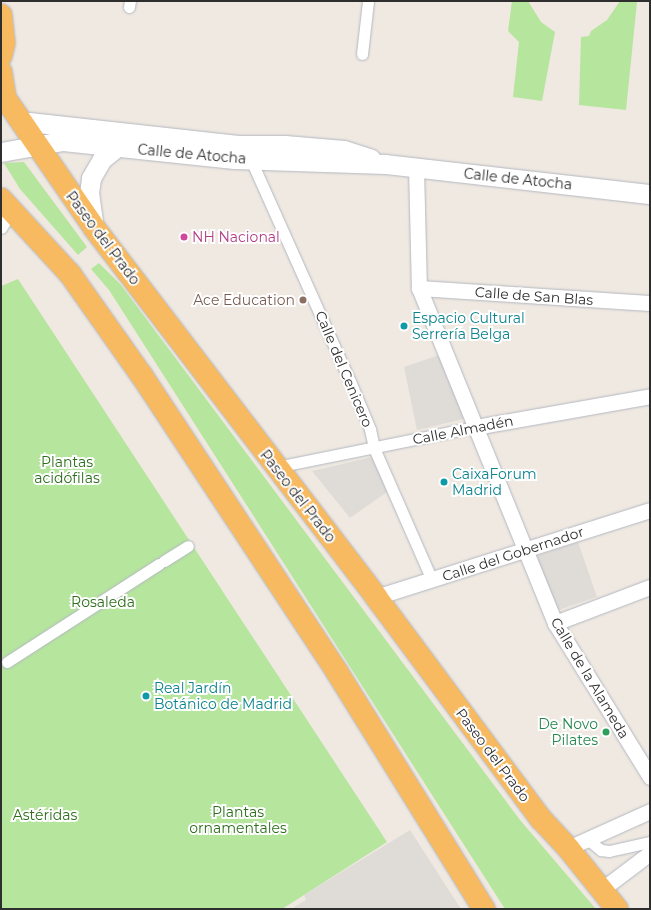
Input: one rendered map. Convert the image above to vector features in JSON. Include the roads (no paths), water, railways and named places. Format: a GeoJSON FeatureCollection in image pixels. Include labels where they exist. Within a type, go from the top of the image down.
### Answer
{"type":"FeatureCollection","features":[{"type":"Feature","properties":{"kind":"highway"},"geometry":{"type":"LineString","coordinates":[[1,15],[4,43],[1,56]]}},
{"type":"Feature","properties":{"kind":"highway","name":"Paseo del Prado"},"geometry":{"type":"LineString","coordinates":[[1,72],[5,98],[37,147],[95,229],[376,597],[540,819],[568,848],[617,909]]}},
{"type":"Feature","properties":{"kind":"highway"},"geometry":{"type":"LineString","coordinates":[[7,204],[70,274],[142,376],[337,672],[484,909]]}},
{"type":"Feature","properties":{"kind":"street"},"geometry":{"type":"LineString","coordinates":[[362,54],[368,1]]}},
{"type":"Feature","properties":{"kind":"street","name":"Calle de Atocha"},"geometry":{"type":"LineString","coordinates":[[20,121],[232,144],[344,150],[385,164]]}},
{"type":"Feature","properties":{"kind":"street","name":"Calle de Atocha"},"geometry":{"type":"LineString","coordinates":[[1,152],[37,147],[63,141],[251,160],[282,159],[342,164],[385,164],[650,194]]}},
{"type":"Feature","properties":{"kind":"street"},"geometry":{"type":"LineString","coordinates":[[95,229],[89,193],[91,178],[102,159],[117,147]]}},
{"type":"Feature","properties":{"kind":"street","name":"Calle del Cenicero"},"geometry":{"type":"LineString","coordinates":[[251,160],[292,249],[370,429],[374,448],[432,580]]}},
{"type":"Feature","properties":{"kind":"street","name":"Calle de la Alameda"},"geometry":{"type":"LineString","coordinates":[[416,168],[419,288],[555,623],[650,776]]}},
{"type":"Feature","properties":{"kind":"street"},"geometry":{"type":"LineString","coordinates":[[1,228],[7,204]]}},
{"type":"Feature","properties":{"kind":"street","name":"Calle de San Blas"},"geometry":{"type":"LineString","coordinates":[[419,288],[650,303]]}},
{"type":"Feature","properties":{"kind":"street","name":"Calle Almadén"},"geometry":{"type":"LineString","coordinates":[[276,467],[475,427],[650,396]]}},
{"type":"Feature","properties":{"kind":"street","name":"Calle del Gobernador"},"geometry":{"type":"LineString","coordinates":[[376,597],[650,510]]}},
{"type":"Feature","properties":{"kind":"street"},"geometry":{"type":"LineString","coordinates":[[4,664],[188,546]]}},
{"type":"Feature","properties":{"kind":"street"},"geometry":{"type":"LineString","coordinates":[[555,623],[650,587]]}},
{"type":"Feature","properties":{"kind":"street"},"geometry":{"type":"LineString","coordinates":[[568,848],[650,811]]}},
{"type":"Feature","properties":{"kind":"street"},"geometry":{"type":"LineString","coordinates":[[591,842],[601,850],[609,851],[650,842]]}},
{"type":"Feature","properties":{"kind":"street"},"geometry":{"type":"LineString","coordinates":[[601,890],[650,853]]}},
{"type":"Feature","properties":{"kind":"place","name":"NH Nacional"},"geometry":{"type":"Point","coordinates":[184,237]}},
{"type":"Feature","properties":{"kind":"place","name":"Ace Education"},"geometry":{"type":"Point","coordinates":[303,300]}},
{"type":"Feature","properties":{"kind":"place","name":"Espacio Cultural Serrería Belga"},"geometry":{"type":"Point","coordinates":[404,326]}},
{"type":"Feature","properties":{"kind":"place","name":"CaixaForum Madrid"},"geometry":{"type":"Point","coordinates":[444,482]}},
{"type":"Feature","properties":{"kind":"place","name":"Real Jardín Botánico de Madrid"},"geometry":{"type":"Point","coordinates":[146,696]}},
{"type":"Feature","properties":{"kind":"place","name":"De Novo Pilates"},"geometry":{"type":"Point","coordinates":[606,732]}},
{"type":"Feature","properties":{"kind":"park label","name":"Plantas acidófilas"},"geometry":{"type":"Point","coordinates":[67,470]}},
{"type":"Feature","properties":{"kind":"park label","name":"Rosaleda"},"geometry":{"type":"Point","coordinates":[103,602]}},
{"type":"Feature","properties":{"kind":"park label","name":"Astéridas"},"geometry":{"type":"Point","coordinates":[45,815]}},
{"type":"Feature","properties":{"kind":"park label","name":"Plantas ornamentales"},"geometry":{"type":"Point","coordinates":[238,820]}}]}
